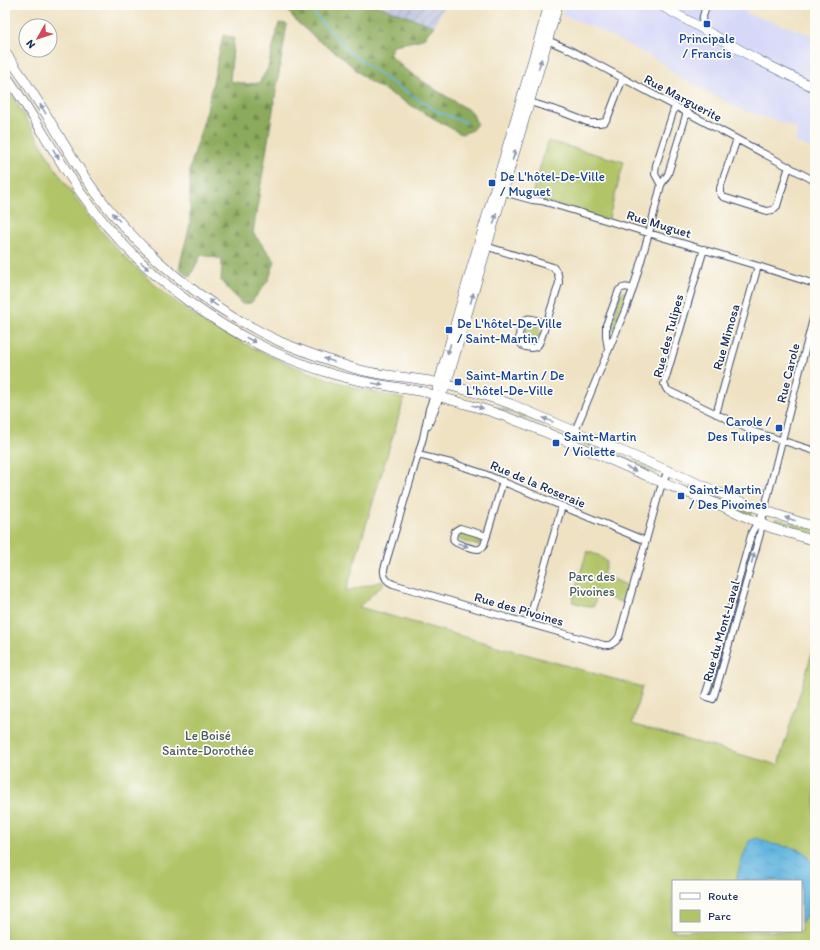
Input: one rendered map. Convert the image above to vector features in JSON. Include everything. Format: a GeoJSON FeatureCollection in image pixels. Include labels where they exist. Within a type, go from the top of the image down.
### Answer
{"type":"FeatureCollection","features":[{"type":"Feature","properties":{"kind":"street"},"geometry":{"type":"LineString","coordinates":[[544,39],[549,5]]}},
{"type":"Feature","properties":{"kind":"street"},"geometry":{"type":"LineString","coordinates":[[437,396],[442,384],[525,100],[544,39],[558,5]]}},
{"type":"Feature","properties":{"kind":"street"},"geometry":{"type":"LineString","coordinates":[[660,5],[758,60],[815,88]]}},
{"type":"Feature","properties":{"kind":"street"},"geometry":{"type":"LineString","coordinates":[[700,28],[706,5]]}},
{"type":"Feature","properties":{"kind":"street","name":"Rue Marguerite"},"geometry":{"type":"LineString","coordinates":[[544,39],[564,47],[815,180]]}},
{"type":"Feature","properties":{"kind":"street"},"geometry":{"type":"LineString","coordinates":[[5,52],[34,95],[79,168],[103,202],[122,225],[148,251],[184,283],[240,320],[277,340],[342,365],[362,371],[442,384],[511,404],[751,506],[815,527]]}},
{"type":"Feature","properties":{"kind":"street"},"geometry":{"type":"LineString","coordinates":[[5,74],[26,105],[69,176],[95,212],[116,236],[136,257],[180,295],[234,331],[275,352],[345,378],[437,396],[495,413],[536,428],[760,523],[815,541]]}},
{"type":"Feature","properties":{"kind":"street"},"geometry":{"type":"LineString","coordinates":[[525,100],[590,123],[605,122],[623,78]]}},
{"type":"Feature","properties":{"kind":"street"},"geometry":{"type":"LineString","coordinates":[[661,185],[655,174],[656,165],[675,106]]}},
{"type":"Feature","properties":{"kind":"street"},"geometry":{"type":"LineString","coordinates":[[570,443],[633,289],[661,185],[668,174],[687,112]]}},
{"type":"Feature","properties":{"kind":"street"},"geometry":{"type":"LineString","coordinates":[[737,139],[720,188],[720,193],[723,197],[767,211],[773,210],[777,206],[789,166]]}},
{"type":"Feature","properties":{"kind":"street","name":"Rue Muguet"},"geometry":{"type":"LineString","coordinates":[[499,191],[532,200],[542,201],[815,284]]}},
{"type":"Feature","properties":{"kind":"street"},"geometry":{"type":"LineString","coordinates":[[483,245],[553,267],[558,272],[559,283],[546,324],[539,344],[536,347],[531,348],[522,345],[519,341],[519,335],[523,322],[526,319],[529,318],[546,324]]}},
{"type":"Feature","properties":{"kind":"street","name":"Rue des Tulipes"},"geometry":{"type":"LineString","coordinates":[[704,250],[664,384],[667,390],[752,431],[815,451]]}},
{"type":"Feature","properties":{"kind":"street","name":"Rue Mimosa"},"geometry":{"type":"LineString","coordinates":[[716,414],[758,266]]}},
{"type":"Feature","properties":{"kind":"street"},"geometry":{"type":"LineString","coordinates":[[608,349],[606,325],[619,290],[625,287],[633,289]]}},
{"type":"Feature","properties":{"kind":"street","name":"Rue Carole"},"geometry":{"type":"LineString","coordinates":[[760,523],[783,440],[815,311]]}},
{"type":"Feature","properties":{"kind":"street","name":"Rue des Pivoines"},"geometry":{"type":"LineString","coordinates":[[437,396],[384,569],[386,579],[388,582],[393,584],[604,645],[613,643],[618,637],[668,470]]}},
{"type":"Feature","properties":{"kind":"street","name":"Rue de la Roseraie"},"geometry":{"type":"LineString","coordinates":[[418,454],[455,464],[503,481],[646,541]]}},
{"type":"Feature","properties":{"kind":"street"},"geometry":{"type":"LineString","coordinates":[[487,536],[460,528],[455,531],[454,538],[458,544],[478,549],[483,547],[487,536],[503,481]]}},
{"type":"Feature","properties":{"kind":"street"},"geometry":{"type":"LineString","coordinates":[[528,624],[562,506]]}},
{"type":"Feature","properties":{"kind":"street","name":"Rue du Mont-Laval"},"geometry":{"type":"LineString","coordinates":[[760,523],[760,535],[713,699],[705,696],[752,532],[760,523]]}},
{"type":"Feature","properties":{"kind":"shaded area"},"geometry":{"type":"Polygon","coordinates":[[[376,5],[444,5],[434,26],[376,5]]]}},
{"type":"Feature","properties":{"kind":"shaded area"},"geometry":{"type":"Polygon","coordinates":[[[565,5],[718,5],[727,10],[728,5],[747,5],[745,13],[815,36],[815,150],[795,142],[797,128],[742,110],[678,76],[659,61],[595,28],[562,15],[565,5]]]}},
{"type":"Feature","properties":{"kind":"green space"},"geometry":{"type":"Polygon","coordinates":[[[283,5],[376,5],[434,26],[423,39],[394,45],[389,54],[405,69],[472,112],[477,124],[471,131],[461,134],[367,80],[341,56],[319,41],[298,23],[283,5]]]}},
{"type":"Feature","properties":{"kind":"green space"},"geometry":{"type":"Polygon","coordinates":[[[279,23],[287,24],[253,233],[275,261],[269,279],[251,303],[242,304],[221,281],[222,259],[201,255],[190,277],[179,268],[190,224],[190,168],[207,110],[223,35],[234,38],[230,81],[246,84],[259,83],[268,68],[279,23]]]}},
{"type":"Feature","properties":{"kind":"green space","name":"Le Boisé Sainte-Dorothée"},"geometry":{"type":"Polygon","coordinates":[[[5,85],[63,180],[90,217],[124,256],[174,301],[214,328],[283,362],[334,381],[404,399],[346,591],[382,581],[384,583],[359,607],[642,687],[632,724],[778,765],[812,653],[815,654],[815,945],[5,945],[5,85]]]}},
{"type":"Feature","properties":{"kind":"green space"},"geometry":{"type":"Polygon","coordinates":[[[548,141],[624,162],[608,221],[542,201],[532,194],[548,141]]]}},
{"type":"Feature","properties":{"kind":"green space"},"geometry":{"type":"Polygon","coordinates":[[[624,291],[626,292],[627,297],[611,333],[609,331],[621,293],[624,291]]]}},
{"type":"Feature","properties":{"kind":"green space"},"geometry":{"type":"Polygon","coordinates":[[[529,324],[538,326],[539,332],[534,343],[527,344],[523,340],[526,326],[529,324]]]}},
{"type":"Feature","properties":{"kind":"green space"},"geometry":{"type":"Polygon","coordinates":[[[496,408],[522,414],[544,424],[496,408]]]}},
{"type":"Feature","properties":{"kind":"green space"},"geometry":{"type":"Polygon","coordinates":[[[580,438],[658,471],[656,475],[578,441],[580,438]]]}},
{"type":"Feature","properties":{"kind":"green space"},"geometry":{"type":"Polygon","coordinates":[[[692,489],[719,497],[752,511],[750,515],[692,489]]]}},
{"type":"Feature","properties":{"kind":"green space"},"geometry":{"type":"Polygon","coordinates":[[[776,518],[815,530],[815,538],[774,526],[776,518]]]}},
{"type":"Feature","properties":{"kind":"green space"},"geometry":{"type":"Polygon","coordinates":[[[460,533],[468,533],[476,536],[481,539],[481,543],[476,545],[460,540],[458,536],[460,533]]]}},
{"type":"Feature","properties":{"kind":"green space","name":"Parc des Pivoines"},"geometry":{"type":"Polygon","coordinates":[[[587,551],[600,556],[607,562],[603,574],[628,586],[624,603],[606,597],[596,597],[594,606],[586,606],[572,602],[587,551]]]}},
{"type":"Feature","properties":{"kind":"water"},"geometry":{"type":"Polygon","coordinates":[[[757,838],[772,844],[799,849],[804,852],[815,867],[807,914],[802,922],[802,880],[736,880],[749,841],[757,838]]]}},
{"type":"Feature","properties":{"kind":"waterway"},"geometry":{"type":"LineString","coordinates":[[301,5],[311,10],[348,51],[386,79],[438,112],[467,123]]}},
{"type":"Feature","properties":{"kind":"place","name":"Principale / Francis"},"geometry":{"type":"Point","coordinates":[707,24]}},
{"type":"Feature","properties":{"kind":"place","name":"De L'hôtel-De-Ville / Muguet"},"geometry":{"type":"Point","coordinates":[492,183]}},
{"type":"Feature","properties":{"kind":"place","name":"De L'hôtel-De-Ville / Saint-Martin"},"geometry":{"type":"Point","coordinates":[449,330]}},
{"type":"Feature","properties":{"kind":"place","name":"Saint-Martin / De L'hôtel-De-Ville"},"geometry":{"type":"Point","coordinates":[458,382]}},
{"type":"Feature","properties":{"kind":"place","name":"Carole / Des Tulipes"},"geometry":{"type":"Point","coordinates":[779,428]}},
{"type":"Feature","properties":{"kind":"place","name":"Saint-Martin / Violette"},"geometry":{"type":"Point","coordinates":[556,443]}},
{"type":"Feature","properties":{"kind":"place","name":"Saint-Martin / Des Pivoines"},"geometry":{"type":"Point","coordinates":[681,496]}}]}
